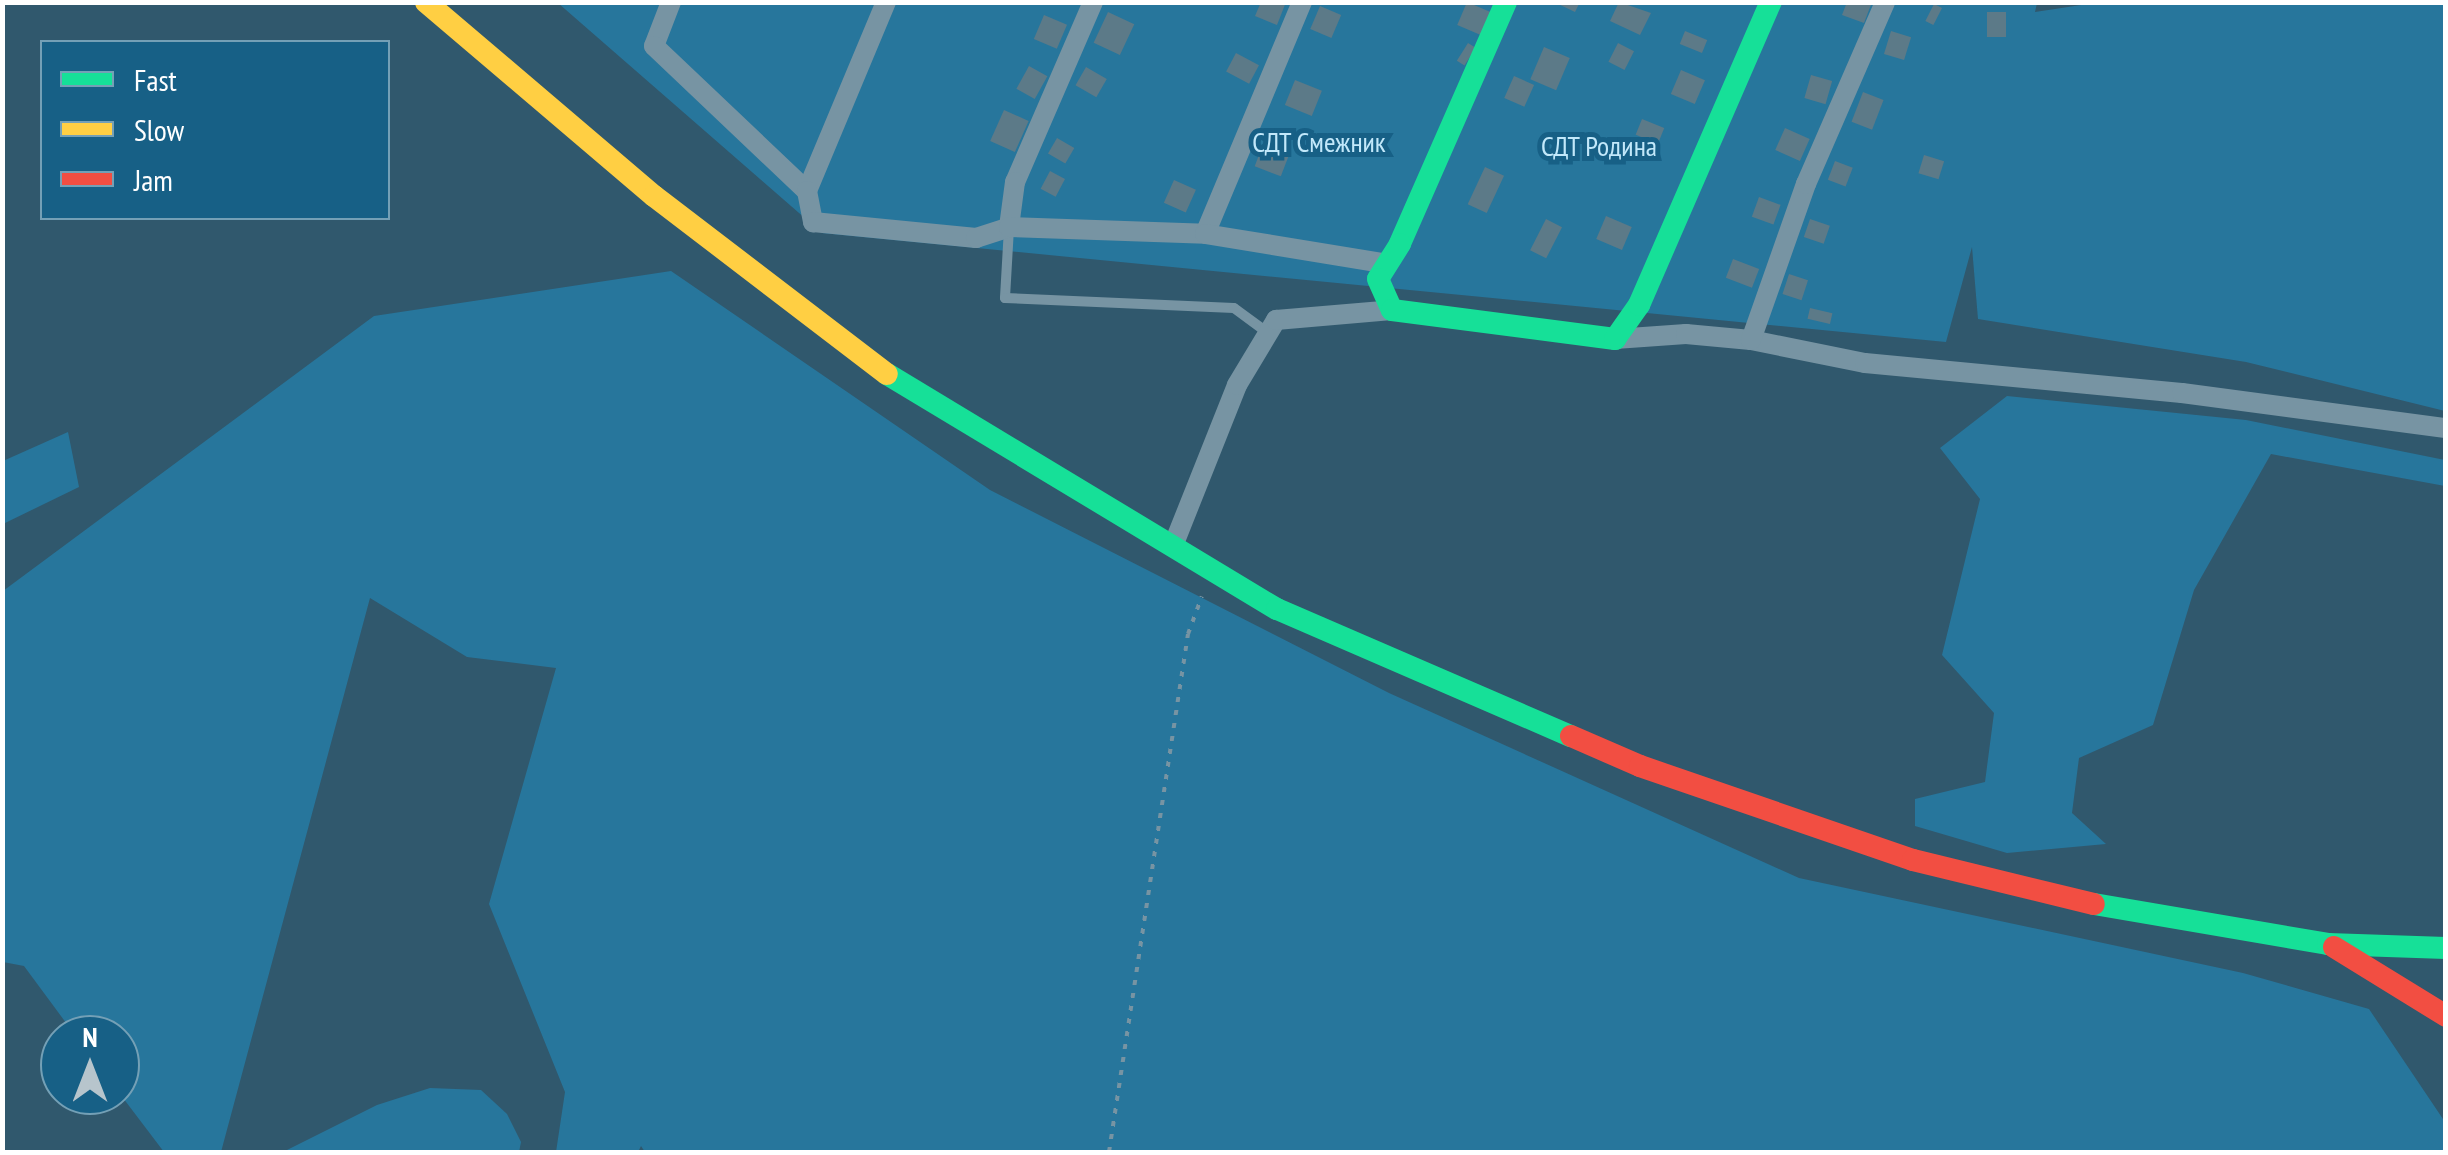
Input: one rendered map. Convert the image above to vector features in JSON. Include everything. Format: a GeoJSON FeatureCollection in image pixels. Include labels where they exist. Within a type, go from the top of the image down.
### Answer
{"type":"FeatureCollection","features":[{"type":"Feature","properties":{"kind":"street"},"geometry":{"type":"LineString","coordinates":[[426,2],[654,196],[873,366],[1277,609],[1640,766],[1913,860],[2070,900],[2328,944],[2446,948]]}},
{"type":"Feature","properties":{"kind":"street"},"geometry":{"type":"LineString","coordinates":[[671,2],[654,46],[807,192]]}},
{"type":"Feature","properties":{"kind":"street"},"geometry":{"type":"LineString","coordinates":[[886,2],[807,192],[813,222],[976,238],[1009,227],[1205,234],[1388,264]]}},
{"type":"Feature","properties":{"kind":"street"},"geometry":{"type":"LineString","coordinates":[[1009,227],[1016,182],[1093,2]]}},
{"type":"Feature","properties":{"kind":"street"},"geometry":{"type":"LineString","coordinates":[[1205,234],[1302,2]]}},
{"type":"Feature","properties":{"kind":"street"},"geometry":{"type":"LineString","coordinates":[[1392,310],[1378,279],[1506,2]]}},
{"type":"Feature","properties":{"kind":"street"},"geometry":{"type":"LineString","coordinates":[[1615,339],[1639,305],[1772,2]]}},
{"type":"Feature","properties":{"kind":"street"},"geometry":{"type":"LineString","coordinates":[[1751,340],[1806,184],[1885,2]]}},
{"type":"Feature","properties":{"kind":"street"},"geometry":{"type":"LineString","coordinates":[[1173,546],[1238,385],[1276,320],[1392,310],[1615,339],[1686,334],[1751,340],[1865,363],[2182,393],[2446,428]]}},
{"type":"Feature","properties":{"kind":"street"},"geometry":{"type":"LineString","coordinates":[[2328,944],[2446,1016]]}},
{"type":"Feature","properties":{"kind":"lane"},"geometry":{"type":"LineString","coordinates":[[1009,227],[1004,298],[1234,308],[1268,333]]}},
{"type":"Feature","properties":{"kind":"path"},"geometry":{"type":"LineString","coordinates":[[1109,1152],[1188,634],[1211,570]]}},
{"type":"Feature","properties":{"kind":"green space"},"geometry":{"type":"Polygon","coordinates":[[[2101,2],[2445,3],[2445,411],[2246,362],[1978,319],[1972,247],[1946,342],[822,233],[558,3],[2037,3],[2035,12],[2101,2]]]}},
{"type":"Feature","properties":{"kind":"green space"},"geometry":{"type":"Polygon","coordinates":[[[671,271],[990,490],[1389,693],[1799,878],[2243,973],[2369,1009],[2445,1122],[2445,1152],[645,1152],[641,1146],[638,1152],[556,1152],[565,1092],[489,904],[556,668],[467,657],[370,598],[221,1152],[164,1152],[136,1115],[140,1115],[140,1015],[60,1015],[24,966],[3,962],[3,591],[374,316],[671,271]]]}},
{"type":"Feature","properties":{"kind":"green space"},"geometry":{"type":"Polygon","coordinates":[[[2007,396],[2246,420],[2445,460],[2445,486],[2271,454],[2194,590],[2153,725],[2079,758],[2072,813],[2106,844],[2007,853],[1915,826],[1915,799],[1985,782],[1994,713],[1942,655],[1980,499],[1940,448],[2007,396]]]}},
{"type":"Feature","properties":{"kind":"green space"},"geometry":{"type":"Polygon","coordinates":[[[68,432],[79,487],[3,524],[3,461],[68,432]]]}},
{"type":"Feature","properties":{"kind":"green space"},"geometry":{"type":"Polygon","coordinates":[[[430,1088],[481,1090],[507,1114],[521,1142],[519,1152],[283,1152],[377,1105],[430,1088]]]}},
{"type":"Feature","properties":{"kind":"building"},"geometry":{"type":"Polygon","coordinates":[[[1261,2],[1286,2],[1277,25],[1255,16],[1261,2]]]}},
{"type":"Feature","properties":{"kind":"building"},"geometry":{"type":"Polygon","coordinates":[[[1467,2],[1493,13],[1483,36],[1457,25],[1467,2]]]}},
{"type":"Feature","properties":{"kind":"building"},"geometry":{"type":"Polygon","coordinates":[[[1554,2],[1580,2],[1575,12],[1554,2]]]}},
{"type":"Feature","properties":{"kind":"building"},"geometry":{"type":"Polygon","coordinates":[[[1619,2],[1651,13],[1640,35],[1610,21],[1619,2]]]}},
{"type":"Feature","properties":{"kind":"building"},"geometry":{"type":"Polygon","coordinates":[[[1847,2],[1872,2],[1864,23],[1842,15],[1847,2]]]}},
{"type":"Feature","properties":{"kind":"building"},"geometry":{"type":"Polygon","coordinates":[[[1934,4],[1942,8],[1933,25],[1925,21],[1934,4]]]}},
{"type":"Feature","properties":{"kind":"building"},"geometry":{"type":"Polygon","coordinates":[[[1320,6],[1341,15],[1331,38],[1310,29],[1320,6]]]}},
{"type":"Feature","properties":{"kind":"building"},"geometry":{"type":"Polygon","coordinates":[[[1108,12],[1134,24],[1120,55],[1094,43],[1108,12]]]}},
{"type":"Feature","properties":{"kind":"building"},"geometry":{"type":"Polygon","coordinates":[[[1987,12],[2006,12],[2006,37],[1987,37],[1987,12]]]}},
{"type":"Feature","properties":{"kind":"building"},"geometry":{"type":"Polygon","coordinates":[[[1044,15],[1067,25],[1057,49],[1034,39],[1044,15]]]}},
{"type":"Feature","properties":{"kind":"building"},"geometry":{"type":"Polygon","coordinates":[[[1685,31],[1707,40],[1702,53],[1680,44],[1685,31]]]}},
{"type":"Feature","properties":{"kind":"building"},"geometry":{"type":"Polygon","coordinates":[[[1891,31],[1911,37],[1904,60],[1884,54],[1891,31]]]}},
{"type":"Feature","properties":{"kind":"building"},"geometry":{"type":"Polygon","coordinates":[[[1468,43],[1476,48],[1465,66],[1457,61],[1468,43]]]}},
{"type":"Feature","properties":{"kind":"building"},"geometry":{"type":"Polygon","coordinates":[[[1618,43],[1634,51],[1625,70],[1608,62],[1618,43]]]}},
{"type":"Feature","properties":{"kind":"building"},"geometry":{"type":"Polygon","coordinates":[[[1544,47],[1570,58],[1556,90],[1530,79],[1544,47]]]}},
{"type":"Feature","properties":{"kind":"building"},"geometry":{"type":"Polygon","coordinates":[[[1236,53],[1259,65],[1249,84],[1226,72],[1236,53]]]}},
{"type":"Feature","properties":{"kind":"building"},"geometry":{"type":"Polygon","coordinates":[[[1029,66],[1047,76],[1035,99],[1016,89],[1029,66]]]}},
{"type":"Feature","properties":{"kind":"building"},"geometry":{"type":"Polygon","coordinates":[[[1086,67],[1107,79],[1096,97],[1076,85],[1086,67]]]}},
{"type":"Feature","properties":{"kind":"building"},"geometry":{"type":"Polygon","coordinates":[[[1681,70],[1705,80],[1695,104],[1671,94],[1681,70]]]}},
{"type":"Feature","properties":{"kind":"building"},"geometry":{"type":"Polygon","coordinates":[[[1811,75],[1832,81],[1826,104],[1804,98],[1811,75]]]}},
{"type":"Feature","properties":{"kind":"building"},"geometry":{"type":"Polygon","coordinates":[[[1514,76],[1534,85],[1524,107],[1504,98],[1514,76]]]}},
{"type":"Feature","properties":{"kind":"building"},"geometry":{"type":"Polygon","coordinates":[[[1295,80],[1322,91],[1312,116],[1285,105],[1295,80]]]}},
{"type":"Feature","properties":{"kind":"building"},"geometry":{"type":"Polygon","coordinates":[[[1863,92],[1884,100],[1872,130],[1852,122],[1863,92]]]}},
{"type":"Feature","properties":{"kind":"building"},"geometry":{"type":"Polygon","coordinates":[[[1004,110],[1029,121],[1015,152],[990,141],[1004,110]]]}},
{"type":"Feature","properties":{"kind":"building"},"geometry":{"type":"Polygon","coordinates":[[[1642,119],[1664,128],[1658,144],[1636,135],[1642,119]]]}},
{"type":"Feature","properties":{"kind":"building"},"geometry":{"type":"Polygon","coordinates":[[[1785,128],[1810,139],[1800,161],[1775,150],[1785,128]]]}},
{"type":"Feature","properties":{"kind":"building"},"geometry":{"type":"Polygon","coordinates":[[[1057,138],[1074,148],[1065,164],[1048,154],[1057,138]]]}},
{"type":"Feature","properties":{"kind":"building"},"geometry":{"type":"Polygon","coordinates":[[[1264,142],[1290,152],[1281,176],[1255,166],[1264,142]]]}},
{"type":"Feature","properties":{"kind":"building"},"geometry":{"type":"Polygon","coordinates":[[[1924,155],[1944,161],[1939,179],[1918,173],[1924,155]]]}},
{"type":"Feature","properties":{"kind":"building"},"geometry":{"type":"Polygon","coordinates":[[[1835,161],[1853,168],[1846,186],[1828,180],[1835,161]]]}},
{"type":"Feature","properties":{"kind":"building"},"geometry":{"type":"Polygon","coordinates":[[[1485,167],[1504,176],[1487,213],[1468,204],[1485,167]]]}},
{"type":"Feature","properties":{"kind":"building"},"geometry":{"type":"Polygon","coordinates":[[[1050,171],[1065,179],[1056,197],[1041,189],[1050,171]]]}},
{"type":"Feature","properties":{"kind":"building"},"geometry":{"type":"Polygon","coordinates":[[[1174,180],[1196,190],[1186,213],[1164,203],[1174,180]]]}},
{"type":"Feature","properties":{"kind":"building"},"geometry":{"type":"Polygon","coordinates":[[[1759,197],[1781,205],[1773,225],[1752,217],[1759,197]]]}},
{"type":"Feature","properties":{"kind":"building"},"geometry":{"type":"Polygon","coordinates":[[[1606,216],[1632,227],[1622,250],[1596,239],[1606,216]]]}},
{"type":"Feature","properties":{"kind":"building"},"geometry":{"type":"Polygon","coordinates":[[[1546,219],[1562,227],[1546,258],[1530,250],[1546,219]]]}},
{"type":"Feature","properties":{"kind":"building"},"geometry":{"type":"Polygon","coordinates":[[[1810,219],[1830,226],[1824,244],[1804,237],[1810,219]]]}},
{"type":"Feature","properties":{"kind":"building"},"geometry":{"type":"Polygon","coordinates":[[[1733,259],[1759,269],[1752,288],[1726,278],[1733,259]]]}},
{"type":"Feature","properties":{"kind":"building"},"geometry":{"type":"Polygon","coordinates":[[[1789,274],[1808,280],[1802,300],[1783,294],[1789,274]]]}},
{"type":"Feature","properties":{"kind":"building"},"geometry":{"type":"Polygon","coordinates":[[[1810,308],[1832,313],[1830,324],[1808,319],[1810,308]]]}},
{"type":"Feature","properties":{"kind":"traffic: fast"},"geometry":{"type":"LineString","coordinates":[[1506,2],[1400,244],[1378,279],[1392,310],[1615,339],[1639,305],[1771,2]]}},
{"type":"Feature","properties":{"kind":"traffic: fast"},"geometry":{"type":"LineString","coordinates":[[887,374],[1277,609],[1571,736]]}},
{"type":"Feature","properties":{"kind":"traffic: fast"},"geometry":{"type":"LineString","coordinates":[[2094,904],[2328,944],[2446,948]]}},
{"type":"Feature","properties":{"kind":"traffic: slow"},"geometry":{"type":"LineString","coordinates":[[426,2],[654,196],[887,374]]}},
{"type":"Feature","properties":{"kind":"traffic: jam"},"geometry":{"type":"LineString","coordinates":[[1571,736],[1640,766],[1913,860],[2094,904]]}},
{"type":"Feature","properties":{"kind":"traffic: jam"},"geometry":{"type":"LineString","coordinates":[[2334,947],[2446,1016]]}},
{"type":"Feature","properties":{"kind":"park label","name":"СДТ Смежник"},"geometry":{"type":"Point","coordinates":[1319,142]}},
{"type":"Feature","properties":{"kind":"park label","name":"СДТ Родина"},"geometry":{"type":"Point","coordinates":[1599,146]}}]}
